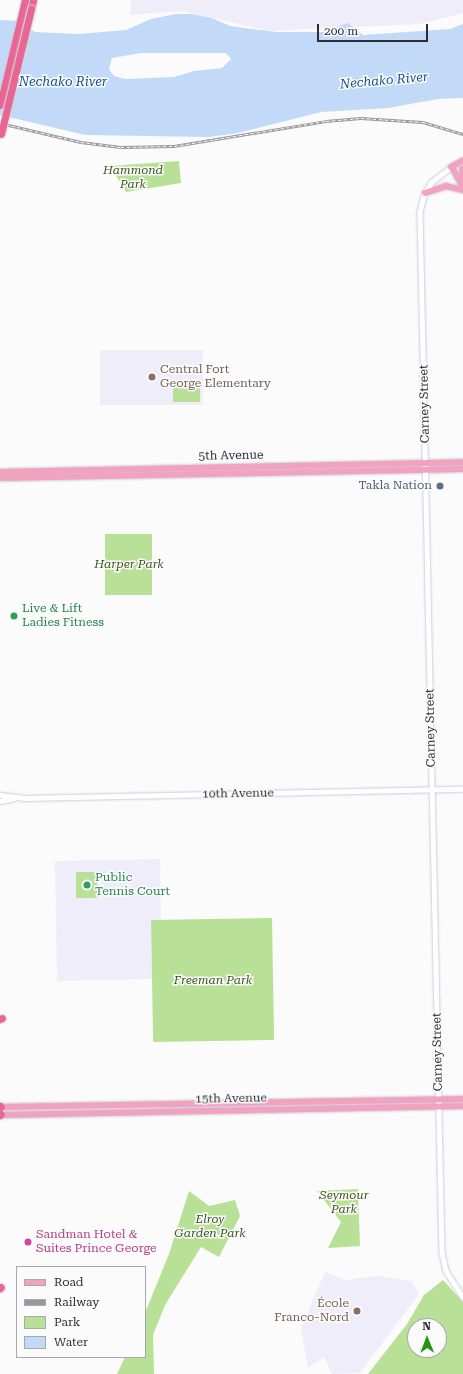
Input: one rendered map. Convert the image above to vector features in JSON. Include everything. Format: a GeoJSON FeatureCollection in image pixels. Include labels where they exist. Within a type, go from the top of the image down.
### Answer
{"type":"FeatureCollection","features":[{"type":"Feature","properties":{"kind":"highway"},"geometry":{"type":"LineString","coordinates":[[0,136],[27,8],[25,0]]}},
{"type":"Feature","properties":{"kind":"highway"},"geometry":{"type":"LineString","coordinates":[[0,105],[27,8],[33,0]]}},
{"type":"Feature","properties":{"kind":"main road"},"geometry":{"type":"LineString","coordinates":[[463,161],[452,167],[463,186]]}},
{"type":"Feature","properties":{"kind":"main road"},"geometry":{"type":"LineString","coordinates":[[463,169],[463,180]]}},
{"type":"Feature","properties":{"kind":"main road"},"geometry":{"type":"LineString","coordinates":[[424,193],[446,186],[463,190]]}},
{"type":"Feature","properties":{"kind":"main road","name":"5th Avenue"},"geometry":{"type":"LineString","coordinates":[[0,472],[463,462]]}},
{"type":"Feature","properties":{"kind":"main road","name":"5th Avenue"},"geometry":{"type":"LineString","coordinates":[[0,478],[463,469]]}},
{"type":"Feature","properties":{"kind":"main road","name":"15th Avenue"},"geometry":{"type":"LineString","coordinates":[[0,1106],[463,1099]]}},
{"type":"Feature","properties":{"kind":"main road","name":"15th Avenue"},"geometry":{"type":"LineString","coordinates":[[0,1115],[463,1106]]}},
{"type":"Feature","properties":{"kind":"street","name":"Carney Street"},"geometry":{"type":"LineString","coordinates":[[452,167],[432,182],[424,193],[420,212],[442,1253],[446,1270],[463,1297]]}},
{"type":"Feature","properties":{"kind":"street","name":"10th Avenue"},"geometry":{"type":"LineString","coordinates":[[0,801],[14,798],[463,789]]}},
{"type":"Feature","properties":{"kind":"street","name":"10th Avenue"},"geometry":{"type":"LineString","coordinates":[[0,795],[14,798]]}},
{"type":"Feature","properties":{"kind":"shaded area"},"geometry":{"type":"Polygon","coordinates":[[[131,0],[463,0],[463,13],[420,24],[269,31],[183,11],[130,15],[131,0]]]}},
{"type":"Feature","properties":{"kind":"shaded area","name":"Central Fort George Elementary"},"geometry":{"type":"Polygon","coordinates":[[[100,350],[203,350],[203,405],[100,405],[100,350]]]}},
{"type":"Feature","properties":{"kind":"shaded area"},"geometry":{"type":"Polygon","coordinates":[[[160,859],[161,924],[151,924],[152,979],[57,981],[55,861],[160,859]]]}},
{"type":"Feature","properties":{"kind":"shaded area","name":"École Franco-Nord"},"geometry":{"type":"Polygon","coordinates":[[[325,1272],[345,1280],[377,1276],[412,1281],[419,1294],[360,1373],[332,1374],[324,1357],[308,1368],[301,1328],[325,1272]]]}},
{"type":"Feature","properties":{"kind":"green space","name":"Hammond Park"},"geometry":{"type":"Polygon","coordinates":[[[179,161],[181,183],[126,192],[110,166],[179,161]]]}},
{"type":"Feature","properties":{"kind":"green space"},"geometry":{"type":"Polygon","coordinates":[[[173,383],[200,383],[200,402],[173,402],[173,383]]]}},
{"type":"Feature","properties":{"kind":"green space","name":"Harper Park"},"geometry":{"type":"Polygon","coordinates":[[[105,534],[152,534],[152,595],[105,595],[105,534]]]}},
{"type":"Feature","properties":{"kind":"green space","name":"Public Tennis Court"},"geometry":{"type":"Polygon","coordinates":[[[76,872],[97,872],[97,898],[76,898],[76,872]]]}},
{"type":"Feature","properties":{"kind":"green space","name":"Freeman Park"},"geometry":{"type":"Polygon","coordinates":[[[272,918],[274,1040],[153,1042],[151,920],[272,918]]]}},
{"type":"Feature","properties":{"kind":"green space","name":"Seymour Park"},"geometry":{"type":"Polygon","coordinates":[[[358,1189],[360,1246],[328,1248],[341,1222],[317,1191],[358,1189]]]}},
{"type":"Feature","properties":{"kind":"green space","name":"Elroy Garden Park"},"geometry":{"type":"Polygon","coordinates":[[[189,1191],[209,1206],[235,1200],[240,1216],[219,1257],[201,1247],[165,1305],[153,1335],[154,1374],[117,1374],[125,1358],[146,1358],[146,1311],[169,1254],[189,1191]]]}},
{"type":"Feature","properties":{"kind":"green space"},"geometry":{"type":"Polygon","coordinates":[[[443,1280],[463,1302],[463,1374],[368,1374],[407,1324],[407,1358],[447,1358],[447,1318],[411,1318],[424,1295],[443,1280]]]}},
{"type":"Feature","properties":{"kind":"water","name":"Nechako River"},"geometry":{"type":"Polygon","coordinates":[[[176,14],[192,14],[212,18],[230,26],[276,32],[322,32],[348,23],[363,35],[450,29],[463,24],[463,98],[438,99],[388,108],[321,112],[238,133],[209,137],[85,135],[0,115],[0,20],[18,21],[35,32],[78,34],[126,30],[151,19],[176,14]],[[141,53],[112,58],[109,69],[114,76],[125,79],[174,77],[194,71],[222,68],[231,59],[226,53],[141,53]]]}},
{"type":"Feature","properties":{"kind":"railway"},"geometry":{"type":"LineString","coordinates":[[0,123],[81,142],[121,147],[174,146],[326,121],[361,118],[423,122],[463,134]]}},
{"type":"Feature","properties":{"kind":"place","name":"Central Fort George Elementary"},"geometry":{"type":"Point","coordinates":[152,377]}},
{"type":"Feature","properties":{"kind":"place","name":"Takla Nation"},"geometry":{"type":"Point","coordinates":[440,486]}},
{"type":"Feature","properties":{"kind":"place","name":"Live & Lift Ladies Fitness"},"geometry":{"type":"Point","coordinates":[14,616]}},
{"type":"Feature","properties":{"kind":"place","name":"Public Tennis Court"},"geometry":{"type":"Point","coordinates":[87,885]}},
{"type":"Feature","properties":{"kind":"place","name":"Sandman Hotel & Suites Prince George"},"geometry":{"type":"Point","coordinates":[28,1242]}},
{"type":"Feature","properties":{"kind":"place","name":"École Franco-Nord"},"geometry":{"type":"Point","coordinates":[357,1311]}}]}
